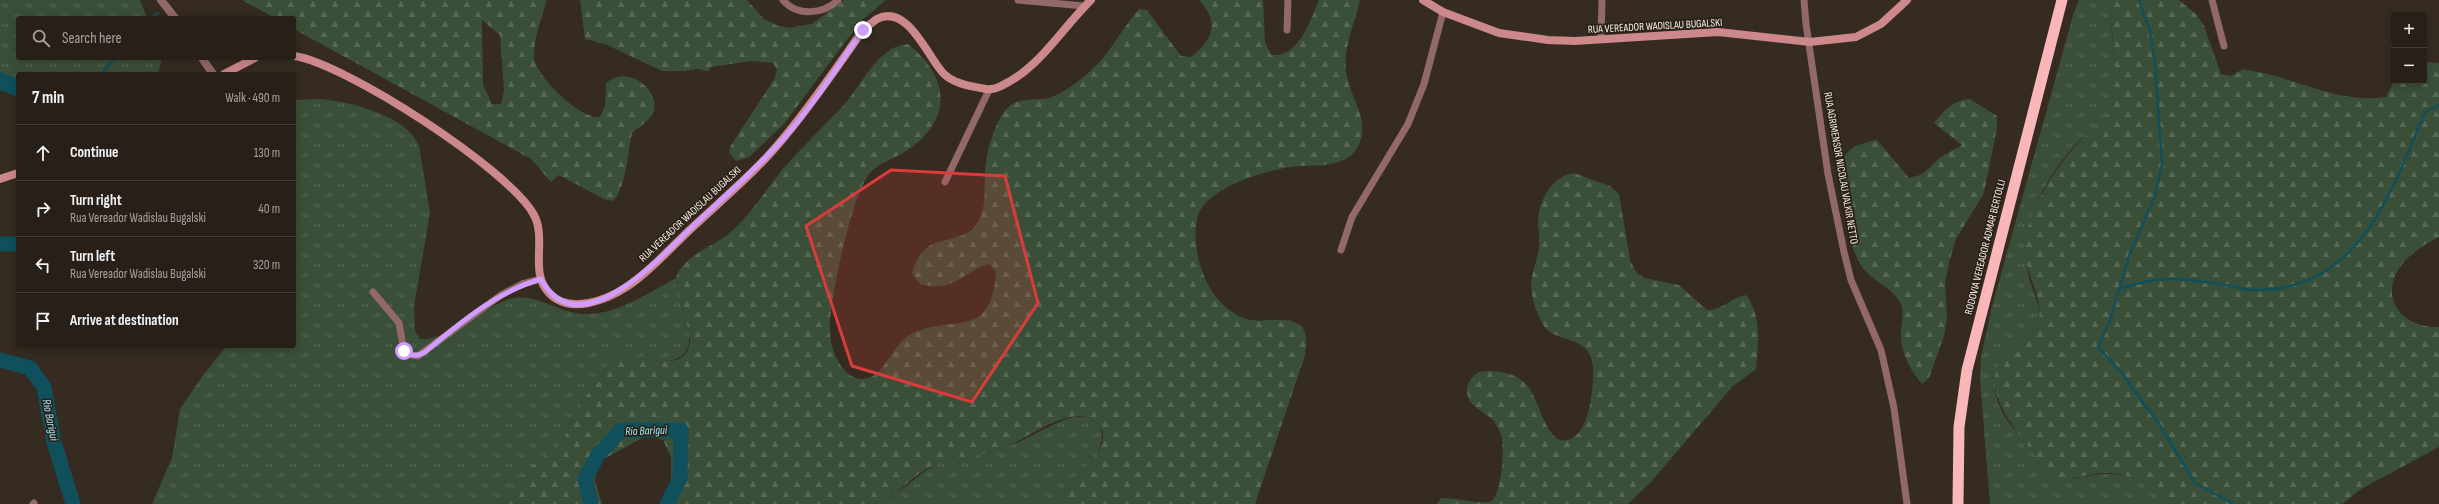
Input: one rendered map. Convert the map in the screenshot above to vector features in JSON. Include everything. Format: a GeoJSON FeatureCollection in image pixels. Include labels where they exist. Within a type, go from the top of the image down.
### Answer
{"type":"FeatureCollection","features":[{"type":"Feature","properties":{"kind":"highway","name":"RODOVIA VEREADOR ADMAR BERTOLLI"},"geometry":{"type":"LineString","coordinates":[[1958,504],[1959,426],[1967,370],[2062,0]]}},
{"type":"Feature","properties":{"kind":"main road","name":"RUA VEREADOR WADISLAU BUGALSKI"},"geometry":{"type":"LineString","coordinates":[[1423,0],[1433,4],[1443,12],[1499,33],[1548,40],[1601,39],[1718,32],[1810,42],[1856,38],[1882,24],[1907,0]]}},
{"type":"Feature","properties":{"kind":"main road"},"geometry":{"type":"LineString","coordinates":[[989,90],[1000,87],[1016,78],[1032,65],[1088,3]]}},
{"type":"Feature","properties":{"kind":"main road","name":"RUA VEREADOR WADISLAU BUGALSKI"},"geometry":{"type":"LineString","coordinates":[[541,279],[549,294],[562,301],[578,304],[593,303],[628,286],[743,182],[780,142],[821,90],[863,30],[878,18],[891,16],[904,21],[944,74],[954,82],[989,90]]}},
{"type":"Feature","properties":{"kind":"main road"},"geometry":{"type":"LineString","coordinates":[[296,56],[322,63],[372,89],[472,154],[518,194],[534,215],[539,229],[541,279]]}},
{"type":"Feature","properties":{"kind":"main road"},"geometry":{"type":"LineString","coordinates":[[228,72],[251,60]]}},
{"type":"Feature","properties":{"kind":"main road"},"geometry":{"type":"LineString","coordinates":[[0,179],[16,174]]}},
{"type":"Feature","properties":{"kind":"street"},"geometry":{"type":"LineString","coordinates":[[161,0],[173,16]]}},
{"type":"Feature","properties":{"kind":"street"},"geometry":{"type":"LineString","coordinates":[[783,0],[794,8],[811,12],[830,7],[838,0]]}},
{"type":"Feature","properties":{"kind":"street"},"geometry":{"type":"LineString","coordinates":[[1018,0],[1088,3]]}},
{"type":"Feature","properties":{"kind":"street"},"geometry":{"type":"LineString","coordinates":[[1287,30],[1288,0]]}},
{"type":"Feature","properties":{"kind":"street"},"geometry":{"type":"LineString","coordinates":[[1601,39],[1602,0]]}},
{"type":"Feature","properties":{"kind":"street","name":"RUA AGRIMENSOR NICOLAU VALKIR NETTO"},"geometry":{"type":"LineString","coordinates":[[1804,0],[1806,24],[1810,42],[1828,174],[1844,252],[1851,280],[1880,350],[1894,408],[1908,504]]}},
{"type":"Feature","properties":{"kind":"street"},"geometry":{"type":"LineString","coordinates":[[2212,0],[2224,46]]}},
{"type":"Feature","properties":{"kind":"street"},"geometry":{"type":"LineString","coordinates":[[1341,250],[1352,217],[1408,124],[1424,84],[1443,12]]}},
{"type":"Feature","properties":{"kind":"street"},"geometry":{"type":"LineString","coordinates":[[203,60],[212,72]]}},
{"type":"Feature","properties":{"kind":"street"},"geometry":{"type":"LineString","coordinates":[[945,182],[989,90]]}},
{"type":"Feature","properties":{"kind":"street"},"geometry":{"type":"LineString","coordinates":[[373,292],[399,323],[404,351],[411,355],[418,356],[501,295],[522,284],[541,279]]}},
{"type":"Feature","properties":{"kind":"highlighted area"},"geometry":{"type":"Polygon","coordinates":[[[891,170],[1005,176],[1038,303],[972,402],[852,366],[806,226],[891,170]]]}},
{"type":"Feature","properties":{"kind":"green space"},"geometry":{"type":"Polygon","coordinates":[[[0,0],[140,0],[146,16],[16,16],[16,60],[162,60],[158,72],[16,72],[16,92],[0,85],[0,0]]]}},
{"type":"Feature","properties":{"kind":"green space"},"geometry":{"type":"Polygon","coordinates":[[[242,0],[547,0],[540,21],[534,57],[536,65],[542,75],[560,95],[582,112],[600,117],[605,106],[606,83],[617,77],[624,76],[639,81],[645,86],[650,92],[655,106],[651,116],[632,133],[626,170],[617,196],[612,201],[604,199],[559,175],[551,182],[531,159],[296,30],[296,16],[271,16],[242,0]],[[482,20],[483,85],[492,104],[501,104],[504,91],[500,35],[482,20]]]}},
{"type":"Feature","properties":{"kind":"green space"},"geometry":{"type":"Polygon","coordinates":[[[580,0],[747,0],[764,19],[776,25],[789,28],[812,24],[844,0],[886,0],[860,22],[784,124],[749,157],[736,161],[729,153],[730,147],[775,78],[777,70],[773,63],[751,61],[711,67],[708,71],[698,69],[685,71],[662,71],[605,44],[585,39],[580,0]]]}},
{"type":"Feature","properties":{"kind":"green space"},"geometry":{"type":"Polygon","coordinates":[[[1199,0],[1263,0],[1265,42],[1271,55],[1289,51],[1296,44],[1307,27],[1319,0],[1360,0],[1346,53],[1346,71],[1348,81],[1362,121],[1360,141],[1355,151],[1349,157],[1331,164],[1273,170],[1233,184],[1220,191],[1209,200],[1201,209],[1197,219],[1197,248],[1200,264],[1205,278],[1222,304],[1234,313],[1247,319],[1260,321],[1292,321],[1302,327],[1305,334],[1305,355],[1255,504],[1064,504],[1072,483],[1098,453],[1103,441],[1103,432],[1095,421],[1085,417],[1074,416],[1049,424],[1004,448],[937,464],[921,472],[888,498],[873,504],[671,504],[671,457],[663,440],[646,436],[598,462],[595,480],[602,504],[497,504],[529,467],[557,449],[564,438],[580,404],[603,374],[614,354],[659,361],[676,360],[682,357],[688,349],[690,339],[688,327],[677,291],[676,280],[679,271],[691,258],[719,241],[739,224],[752,210],[782,170],[842,107],[870,69],[887,52],[897,46],[908,44],[922,57],[932,70],[938,84],[941,98],[939,111],[933,125],[923,138],[908,150],[883,163],[870,173],[863,184],[850,221],[835,288],[830,321],[830,335],[835,355],[842,368],[853,377],[866,379],[873,376],[880,370],[905,338],[913,333],[943,325],[969,321],[979,316],[987,308],[993,293],[996,272],[989,264],[971,272],[957,281],[942,286],[920,284],[912,273],[917,259],[925,250],[933,244],[961,236],[969,232],[980,219],[985,193],[985,172],[988,150],[995,128],[1002,115],[1008,108],[1014,103],[1021,101],[1049,98],[1064,91],[1081,79],[1096,66],[1109,51],[1139,9],[1147,10],[1181,56],[1191,57],[1199,51],[1209,37],[1211,30],[1210,16],[1206,8],[1199,0]]]}},
{"type":"Feature","properties":{"kind":"green space"},"geometry":{"type":"Polygon","coordinates":[[[2079,0],[2109,0],[2115,68],[2112,106],[2107,116],[2081,139],[2064,158],[2049,180],[2037,203],[2028,232],[2026,250],[2028,272],[2039,313],[2038,324],[2031,333],[2007,351],[1996,376],[1996,394],[2001,409],[2009,423],[2034,449],[2073,479],[2100,474],[2124,476],[2135,479],[2146,485],[2157,493],[2167,504],[1990,504],[1980,379],[1981,357],[1991,310],[2074,12],[2079,0]]]}},
{"type":"Feature","properties":{"kind":"green space"},"geometry":{"type":"Polygon","coordinates":[[[2109,0],[2179,0],[2196,14],[2204,26],[2221,74],[2231,76],[2243,69],[2275,76],[2335,94],[2359,98],[2372,98],[2386,97],[2392,84],[2427,84],[2427,62],[2439,63],[2439,237],[2418,250],[2404,262],[2394,279],[2392,291],[2393,301],[2405,318],[2426,326],[2439,327],[2439,447],[2361,489],[2342,504],[2167,504],[2153,491],[2130,477],[2113,473],[2103,473],[2065,479],[2051,474],[2044,468],[2002,408],[1997,396],[1995,385],[1996,373],[2000,360],[2009,348],[2031,333],[2038,324],[2039,308],[2037,297],[2027,265],[2025,253],[2025,241],[2028,227],[2037,204],[2049,181],[2064,160],[2080,141],[2105,117],[2111,107],[2115,85],[2113,39],[2109,0]]]}},
{"type":"Feature","properties":{"kind":"green space"},"geometry":{"type":"Polygon","coordinates":[[[1970,99],[1997,116],[1997,128],[1984,193],[1956,239],[1949,262],[1945,284],[1947,317],[1944,336],[1929,378],[1922,384],[1909,365],[1904,352],[1901,337],[1903,313],[1901,304],[1893,293],[1864,270],[1851,241],[1842,191],[1841,175],[1843,162],[1847,153],[1853,148],[1860,144],[1877,140],[1909,178],[1920,174],[1941,157],[1962,145],[1934,123],[1950,106],[1959,101],[1970,99]]]}},
{"type":"Feature","properties":{"kind":"green space"},"geometry":{"type":"Polygon","coordinates":[[[296,100],[330,100],[375,112],[390,118],[402,126],[412,135],[419,146],[430,213],[414,306],[415,331],[420,339],[443,335],[499,303],[510,299],[534,299],[571,312],[585,314],[598,313],[626,305],[676,278],[678,292],[687,318],[689,332],[688,346],[683,355],[674,360],[663,361],[614,354],[603,374],[580,404],[564,438],[557,449],[529,467],[497,504],[152,504],[172,458],[180,409],[203,375],[225,348],[296,348],[296,100]]]}},
{"type":"Feature","properties":{"kind":"green space"},"geometry":{"type":"Polygon","coordinates":[[[1574,173],[1610,186],[1619,194],[1630,260],[1636,272],[1644,278],[1679,285],[1707,310],[1712,310],[1736,298],[1746,295],[1755,312],[1757,321],[1758,340],[1756,369],[1732,387],[1650,483],[1628,504],[1437,504],[1441,498],[1489,502],[1493,499],[1497,492],[1500,482],[1503,450],[1501,433],[1491,419],[1473,405],[1470,401],[1467,389],[1471,379],[1478,373],[1483,371],[1497,371],[1517,377],[1531,392],[1549,430],[1559,440],[1568,440],[1575,436],[1581,429],[1586,419],[1593,385],[1593,367],[1591,356],[1586,349],[1579,344],[1547,330],[1537,312],[1531,288],[1532,276],[1539,247],[1538,221],[1541,205],[1548,190],[1553,184],[1566,175],[1574,173]]]}},
{"type":"Feature","properties":{"kind":"green space"},"geometry":{"type":"Polygon","coordinates":[[[1073,417],[1087,417],[1096,422],[1100,426],[1102,437],[1097,453],[1074,482],[1064,504],[873,504],[898,492],[921,474],[937,464],[953,458],[995,450],[1012,445],[1073,417]]]}},
{"type":"Feature","properties":{"kind":"water"},"geometry":{"type":"Polygon","coordinates":[[[0,72],[16,78],[16,96],[0,90],[0,72]]]}},
{"type":"Feature","properties":{"kind":"waterway"},"geometry":{"type":"LineString","coordinates":[[2139,1],[2150,31],[2155,64],[2162,164],[2155,196],[2129,256],[2110,321],[2098,347],[2121,372],[2161,427],[2195,483],[2234,504]]}},
{"type":"Feature","properties":{"kind":"waterway"},"geometry":{"type":"LineString","coordinates":[[154,16],[158,13]]}},
{"type":"Feature","properties":{"kind":"waterway"},"geometry":{"type":"LineString","coordinates":[[104,72],[113,60]]}},
{"type":"Feature","properties":{"kind":"waterway"},"geometry":{"type":"LineString","coordinates":[[2119,289],[2146,281],[2181,279],[2256,290],[2292,286],[2322,274],[2346,255],[2367,231],[2384,203],[2399,173],[2425,112],[2439,105]]}},
{"type":"Feature","properties":{"kind":"waterway","name":"Rio Barigui"},"geometry":{"type":"LineString","coordinates":[[0,244],[16,244]]}},
{"type":"Feature","properties":{"kind":"waterway","name":"Rio Barigui"},"geometry":{"type":"LineString","coordinates":[[0,360],[30,368],[44,387],[54,442],[73,504]]}},
{"type":"Feature","properties":{"kind":"waterway","name":"Rio Barigui"},"geometry":{"type":"LineString","coordinates":[[591,504],[585,479],[598,455],[621,430],[681,430],[680,478],[667,504]]}},
{"type":"Feature","properties":{"kind":"route"},"geometry":{"type":"LineString","coordinates":[[404,351],[411,355],[418,356],[425,352],[461,322],[501,295],[522,284],[541,279],[549,294],[562,301],[578,304],[593,303],[628,286],[743,182],[785,137],[821,90],[863,30]]}}]}
